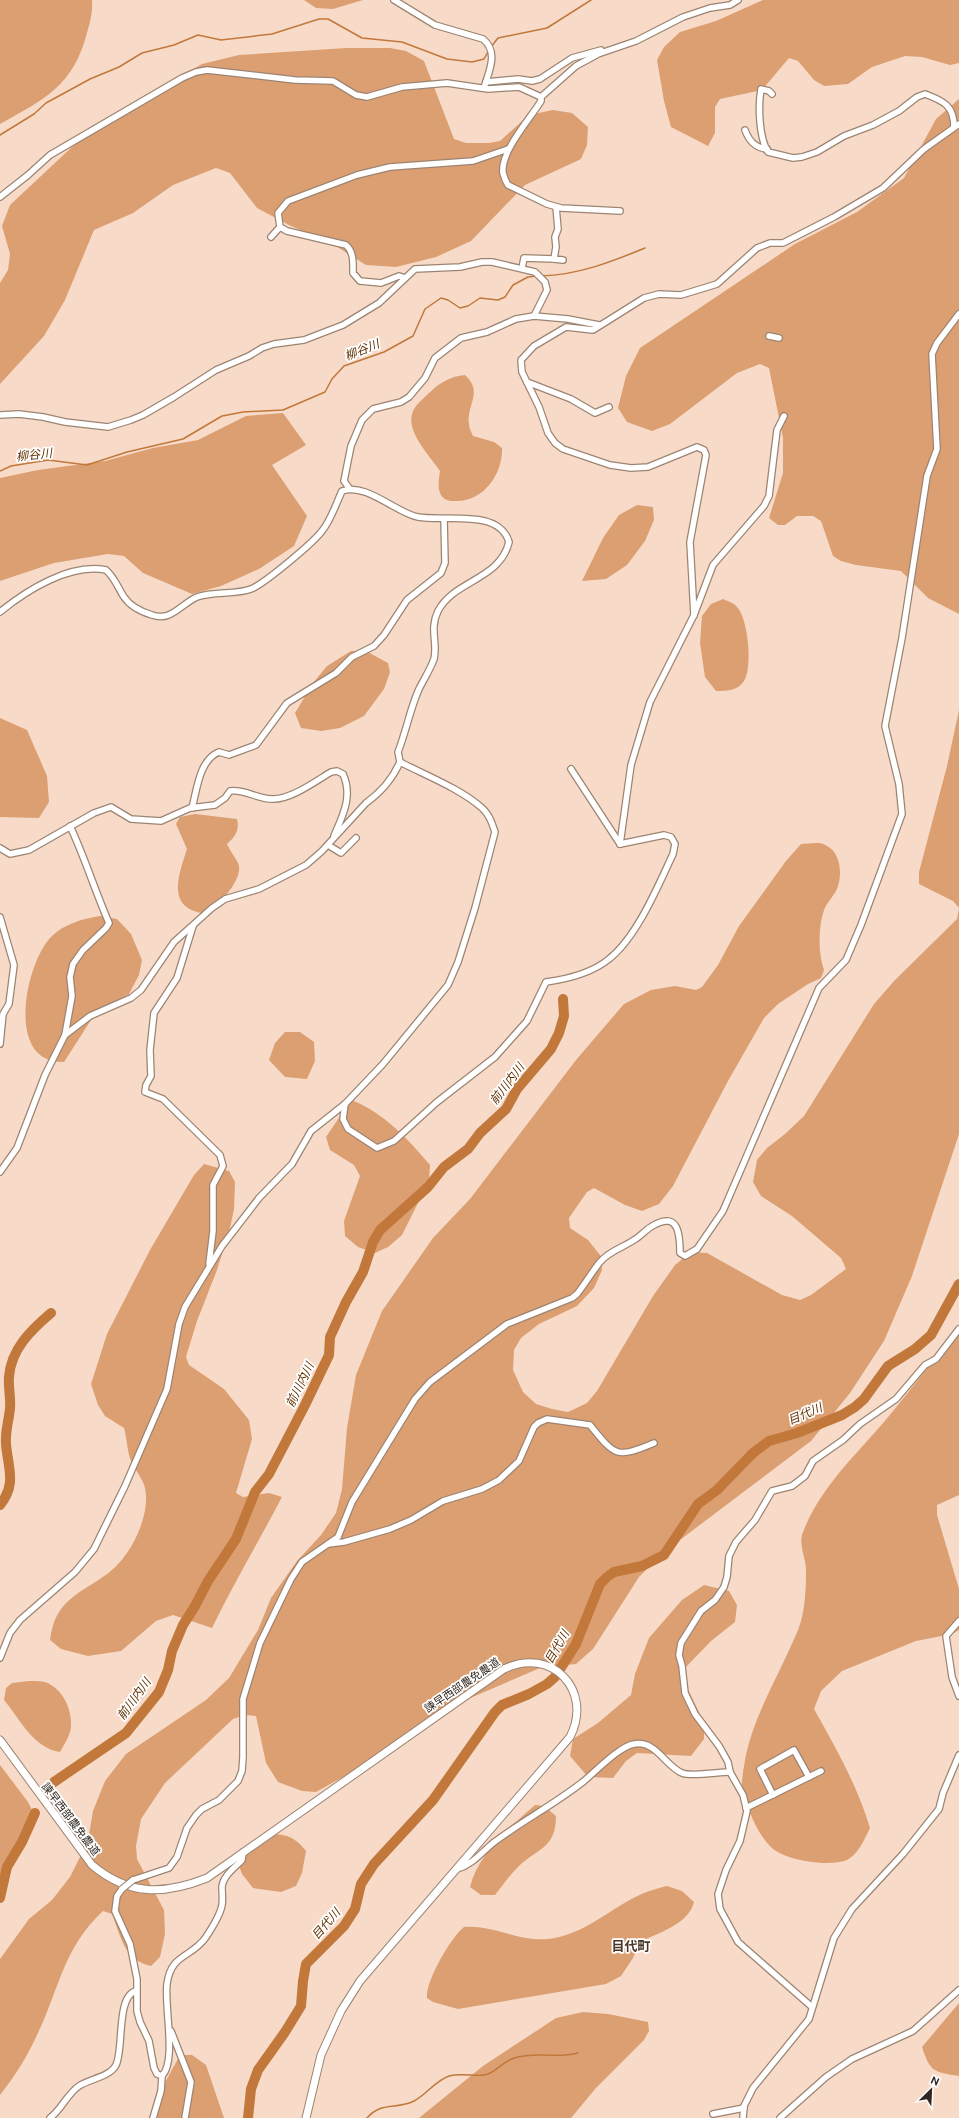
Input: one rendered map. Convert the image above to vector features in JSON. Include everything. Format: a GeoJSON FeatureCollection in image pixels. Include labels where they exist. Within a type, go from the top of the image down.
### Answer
{"type":"FeatureCollection","features":[{"type":"Feature","properties":{"kind":"street"},"geometry":{"type":"LineString","coordinates":[[394,0],[435,25],[483,39],[488,43],[492,49],[492,61],[485,85]]}},
{"type":"Feature","properties":{"kind":"street"},"geometry":{"type":"LineString","coordinates":[[620,211],[556,207],[508,185],[503,174],[504,161],[508,149],[541,102],[541,97],[576,66],[608,50],[636,41],[683,18],[710,8],[730,5],[738,0]]}},
{"type":"Feature","properties":{"kind":"street"},"geometry":{"type":"LineString","coordinates":[[485,85],[518,79],[532,81],[540,79],[572,58],[599,50],[608,50]]}},
{"type":"Feature","properties":{"kind":"street"},"geometry":{"type":"LineString","coordinates":[[0,198],[28,176],[50,155],[182,78],[196,72],[207,70],[288,80],[333,82],[356,95],[366,97],[402,87],[447,83],[519,87],[541,97]]}},
{"type":"Feature","properties":{"kind":"street"},"geometry":{"type":"LineString","coordinates":[[766,149],[762,136],[761,90],[769,91],[772,94]]}},
{"type":"Feature","properties":{"kind":"street"},"geometry":{"type":"LineString","coordinates":[[694,615],[690,542],[706,456],[704,450],[697,447],[648,467],[631,468],[610,465],[568,451],[555,444],[548,433],[539,407],[522,372],[521,360],[534,346],[566,327],[593,330],[644,298],[659,294],[681,294],[717,284],[757,248],[770,243],[783,243],[834,217],[884,188],[924,149],[956,126],[954,116],[948,106],[925,94],[917,97],[899,111],[873,125],[844,136],[817,152],[802,157],[793,158],[768,152],[766,149],[757,147],[749,140],[745,130]]}},
{"type":"Feature","properties":{"kind":"street"},"geometry":{"type":"LineString","coordinates":[[280,227],[278,213],[288,201],[357,175],[390,167],[473,161],[508,149]]}},
{"type":"Feature","properties":{"kind":"street"},"geometry":{"type":"LineString","coordinates":[[554,259],[556,247],[555,237],[558,229],[556,207]]}},
{"type":"Feature","properties":{"kind":"street"},"geometry":{"type":"LineString","coordinates":[[271,237],[280,227]]}},
{"type":"Feature","properties":{"kind":"street"},"geometry":{"type":"LineString","coordinates":[[280,227],[287,231],[346,245],[350,248],[353,261],[352,273],[360,281],[381,283],[399,276],[405,278]]}},
{"type":"Feature","properties":{"kind":"street"},"geometry":{"type":"LineString","coordinates":[[522,268],[524,258],[563,260]]}},
{"type":"Feature","properties":{"kind":"street"},"geometry":{"type":"LineString","coordinates":[[0,416],[19,414],[65,422],[108,427],[131,420],[144,415],[216,370],[249,356],[262,348],[274,344],[304,340],[343,325],[379,303],[415,269],[460,267],[482,262],[492,262],[535,272],[545,282],[547,290],[534,316]]}},
{"type":"Feature","properties":{"kind":"street"},"geometry":{"type":"LineString","coordinates":[[162,2076],[157,2074],[154,2068],[149,2041],[140,2022],[137,2011],[137,1979],[130,1944],[115,1911],[118,1896],[133,1880],[169,1868],[177,1857],[187,1828],[196,1815],[202,1809],[219,1800],[238,1781],[242,1771],[243,1757],[243,1698],[260,1643],[291,1580],[302,1562],[338,1537],[352,1502],[414,1399],[430,1382],[507,1324],[572,1298],[577,1294],[600,1262],[611,1252],[628,1244],[653,1225],[667,1221],[676,1225],[679,1231],[680,1253],[685,1256],[697,1249],[723,1211],[818,988],[846,960],[900,820],[902,802],[885,726],[902,638],[914,545],[927,476],[937,449],[932,354],[937,343],[959,314]]}},
{"type":"Feature","properties":{"kind":"street"},"geometry":{"type":"LineString","coordinates":[[66,1036],[90,1016],[131,998],[141,990],[174,942],[212,908],[226,899],[259,889],[306,865],[328,845],[390,779],[400,762],[398,752],[418,690],[434,657],[432,627],[437,612],[446,598],[488,573],[501,560],[509,542],[507,534],[487,521],[475,518],[444,519],[417,517],[375,496],[349,488],[344,481],[351,446],[362,420],[372,409],[401,402],[409,397],[424,378],[435,358],[461,338],[487,332],[516,319],[534,316],[568,319],[599,325]]}},
{"type":"Feature","properties":{"kind":"street"},"geometry":{"type":"LineString","coordinates":[[769,336],[779,338]]}},
{"type":"Feature","properties":{"kind":"street"},"geometry":{"type":"LineString","coordinates":[[527,382],[571,399],[595,413],[609,407]]}},
{"type":"Feature","properties":{"kind":"street"},"geometry":{"type":"LineString","coordinates":[[620,844],[630,765],[650,702],[694,615],[713,565],[764,506],[769,496],[777,430],[784,416]]}},
{"type":"Feature","properties":{"kind":"street"},"geometry":{"type":"LineString","coordinates":[[0,612],[31,590],[70,571],[106,570],[118,584],[124,598],[132,605],[154,616],[164,617],[172,615],[189,601],[200,596],[250,589],[263,583],[322,531],[342,491],[349,488]]}},
{"type":"Feature","properties":{"kind":"street"},"geometry":{"type":"LineString","coordinates":[[192,808],[204,765],[214,754],[219,752],[229,755],[256,745],[287,703],[336,672],[352,657],[374,646],[384,635],[407,600],[441,573],[445,563],[444,519]]}},
{"type":"Feature","properties":{"kind":"street"},"geometry":{"type":"LineString","coordinates":[[0,1658],[10,1633],[20,1620],[75,1572],[94,1549],[125,1486],[167,1389],[179,1324],[185,1307],[208,1266],[259,1198],[292,1164],[311,1131],[345,1104],[383,1064],[448,985],[458,962],[493,845],[495,832],[492,823],[482,808],[457,792],[400,762]]}},
{"type":"Feature","properties":{"kind":"street"},"geometry":{"type":"LineString","coordinates":[[571,769],[620,844]]}},
{"type":"Feature","properties":{"kind":"street"},"geometry":{"type":"LineString","coordinates":[[0,848],[10,854],[29,850],[70,826],[111,807],[131,819],[161,821],[192,808],[215,805],[225,798],[230,791],[237,790],[273,799],[295,793],[331,772],[337,771],[343,774],[348,793],[346,808],[332,840]]}},
{"type":"Feature","properties":{"kind":"street"},"geometry":{"type":"LineString","coordinates":[[0,1172],[17,1148],[46,1075],[66,1036],[72,996],[70,976],[73,964],[83,950],[106,928],[109,923],[92,882],[84,856],[70,826]]}},
{"type":"Feature","properties":{"kind":"street"},"geometry":{"type":"LineString","coordinates":[[345,1104],[343,1119],[348,1129],[377,1148],[394,1141],[437,1102],[495,1057],[527,1021],[546,982],[573,977],[595,968],[610,958],[630,935],[641,918],[673,854],[675,844],[671,837],[664,835],[620,844]]}},
{"type":"Feature","properties":{"kind":"street"},"geometry":{"type":"LineString","coordinates":[[328,845],[341,853],[356,838]]}},
{"type":"Feature","properties":{"kind":"street"},"geometry":{"type":"LineString","coordinates":[[0,917],[14,965],[9,1004],[3,1014],[0,1044]]}},
{"type":"Feature","properties":{"kind":"street"},"geometry":{"type":"LineString","coordinates":[[194,924],[177,978],[154,1013],[150,1050],[151,1076],[146,1085],[145,1092],[163,1100],[220,1155],[223,1166],[213,1185],[213,1231],[208,1266]]}},
{"type":"Feature","properties":{"kind":"street"},"geometry":{"type":"LineString","coordinates":[[812,2007],[738,1942],[720,1909],[718,1894],[726,1870],[740,1841],[746,1821],[746,1808],[742,1795],[730,1772],[728,1762],[719,1746],[695,1714],[685,1693],[682,1666],[679,1655],[681,1643],[700,1611],[715,1600],[724,1587],[727,1577],[729,1556],[736,1542],[755,1520],[772,1491],[792,1486],[805,1476],[813,1461],[843,1440],[860,1424],[896,1399],[925,1366],[936,1358],[959,1329]]}},
{"type":"Feature","properties":{"kind":"street"},"geometry":{"type":"LineString","coordinates":[[326,1544],[344,1542],[384,1531],[412,1520],[443,1501],[482,1489],[507,1474],[519,1461],[534,1427],[547,1419],[590,1425],[604,1443],[619,1454],[636,1450],[654,1442]]}},
{"type":"Feature","properties":{"kind":"street"},"geometry":{"type":"LineString","coordinates":[[959,1621],[946,1636],[952,1677],[959,1696]]}},
{"type":"Feature","properties":{"kind":"street","name":"諫早西部農免農道"},"geometry":{"type":"LineString","coordinates":[[0,1740],[92,1865],[111,1879],[126,1885],[156,1891],[176,1889],[208,1878],[242,1852],[504,1669],[515,1664],[527,1662],[542,1664],[553,1668],[571,1685],[578,1712],[575,1728],[570,1737],[360,1981],[341,2011],[321,2055],[306,2118]]}},
{"type":"Feature","properties":{"kind":"street"},"geometry":{"type":"LineString","coordinates":[[455,1870],[466,1866],[494,1843],[579,1785],[620,1749],[634,1744],[644,1744],[654,1749],[681,1773],[690,1775],[730,1772]]}},
{"type":"Feature","properties":{"kind":"street"},"geometry":{"type":"LineString","coordinates":[[773,1795],[760,1769],[794,1750],[809,1777]]}},
{"type":"Feature","properties":{"kind":"street"},"geometry":{"type":"LineString","coordinates":[[743,2118],[744,2108],[753,2088],[809,2019],[834,1938],[852,1909],[903,1854],[939,1809],[943,1793],[959,1755]]}},
{"type":"Feature","properties":{"kind":"street"},"geometry":{"type":"LineString","coordinates":[[746,1808],[821,1771]]}},
{"type":"Feature","properties":{"kind":"street"},"geometry":{"type":"LineString","coordinates":[[153,2118],[161,2090],[162,2076],[166,2072],[167,2066],[170,2029],[166,2002],[167,1983],[172,1966],[179,1957],[200,1946],[207,1935],[223,1903],[222,1885],[228,1874],[242,1860],[242,1852]]}},
{"type":"Feature","properties":{"kind":"street"},"geometry":{"type":"LineString","coordinates":[[780,2118],[826,2077],[852,2060],[913,2030],[959,1990]]}},
{"type":"Feature","properties":{"kind":"street"},"geometry":{"type":"LineString","coordinates":[[50,2118],[58,2112],[78,2087],[107,2074],[116,2065],[121,2039],[122,2013],[127,1998],[132,1992],[136,1991]]}},
{"type":"Feature","properties":{"kind":"street"},"geometry":{"type":"LineString","coordinates":[[170,2029],[191,2082],[185,2118]]}},
{"type":"Feature","properties":{"kind":"street"},"geometry":{"type":"LineString","coordinates":[[713,2114],[744,2108]]}},
{"type":"Feature","properties":{"kind":"shaded area"},"geometry":{"type":"Polygon","coordinates":[[[0,0],[92,0],[92,13],[81,51],[74,66],[65,78],[44,98],[0,124],[0,0]]]}},
{"type":"Feature","properties":{"kind":"shaded area"},"geometry":{"type":"Polygon","coordinates":[[[304,0],[363,0],[333,9],[316,8],[304,0]]]}},
{"type":"Feature","properties":{"kind":"shaded area"},"geometry":{"type":"Polygon","coordinates":[[[763,0],[959,0],[959,63],[950,65],[922,57],[905,56],[872,67],[848,84],[824,86],[814,80],[798,61],[789,58],[762,90],[720,99],[715,107],[715,133],[708,146],[671,127],[664,101],[657,60],[664,47],[680,32],[716,21],[763,0]]]}},
{"type":"Feature","properties":{"kind":"shaded area"},"geometry":{"type":"Polygon","coordinates":[[[346,48],[390,48],[406,51],[424,61],[454,139],[466,143],[489,143],[500,141],[529,115],[553,110],[572,113],[588,127],[587,145],[581,159],[525,185],[471,241],[436,257],[396,267],[366,265],[339,248],[289,225],[257,208],[230,173],[216,168],[173,185],[133,213],[94,230],[65,300],[44,336],[0,384],[0,283],[8,270],[10,254],[2,226],[10,205],[72,147],[144,97],[202,64],[239,55],[346,48]]]}},
{"type":"Feature","properties":{"kind":"shaded area"},"geometry":{"type":"Polygon","coordinates":[[[959,99],[959,614],[928,598],[901,571],[856,565],[841,561],[833,556],[821,521],[813,516],[797,516],[785,525],[778,525],[769,518],[783,473],[783,438],[769,368],[760,364],[737,373],[670,424],[652,431],[627,422],[618,408],[626,376],[640,348],[795,244],[857,212],[904,178],[936,119],[959,99]]]}},
{"type":"Feature","properties":{"kind":"shaded area"},"geometry":{"type":"Polygon","coordinates":[[[465,375],[471,381],[474,393],[469,417],[469,427],[473,436],[494,442],[502,448],[501,458],[495,477],[482,492],[474,497],[464,500],[450,501],[441,495],[439,489],[440,471],[418,440],[411,423],[412,414],[416,406],[437,386],[450,378],[465,375]]]}},
{"type":"Feature","properties":{"kind":"shaded area"},"geometry":{"type":"Polygon","coordinates":[[[283,413],[306,445],[272,465],[307,516],[294,546],[259,569],[221,586],[192,594],[143,573],[124,556],[108,554],[54,563],[0,581],[0,478],[38,470],[105,461],[153,448],[198,440],[246,416],[283,413]]]}},
{"type":"Feature","properties":{"kind":"shaded area"},"geometry":{"type":"Polygon","coordinates":[[[637,505],[653,507],[654,520],[645,541],[627,565],[606,579],[582,581],[603,538],[619,515],[637,505]]]}},
{"type":"Feature","properties":{"kind":"shaded area"},"geometry":{"type":"Polygon","coordinates":[[[723,599],[734,604],[741,613],[744,621],[749,655],[747,675],[744,681],[735,689],[716,691],[705,677],[700,643],[702,616],[711,604],[723,599]]]}},
{"type":"Feature","properties":{"kind":"shaded area"},"geometry":{"type":"Polygon","coordinates":[[[351,651],[366,651],[388,663],[390,672],[384,689],[364,716],[340,728],[321,731],[301,728],[295,713],[313,683],[327,666],[351,651]]]}},
{"type":"Feature","properties":{"kind":"shaded area"},"geometry":{"type":"Polygon","coordinates":[[[959,710],[959,908],[953,901],[919,884],[919,872],[947,766],[959,710]]]}},
{"type":"Feature","properties":{"kind":"shaded area"},"geometry":{"type":"Polygon","coordinates":[[[0,718],[27,730],[47,776],[49,802],[39,818],[0,817],[0,718]]]}},
{"type":"Feature","properties":{"kind":"shaded area"},"geometry":{"type":"Polygon","coordinates":[[[195,814],[237,819],[238,823],[236,833],[227,844],[238,863],[238,876],[225,897],[210,914],[196,912],[186,907],[178,892],[180,871],[187,849],[176,824],[180,817],[195,814]]]}},
{"type":"Feature","properties":{"kind":"shaded area"},"geometry":{"type":"Polygon","coordinates":[[[821,843],[834,851],[839,863],[840,876],[837,889],[827,904],[822,917],[820,948],[824,970],[821,978],[808,984],[778,1004],[764,1018],[728,1081],[673,1186],[659,1204],[642,1211],[625,1205],[594,1188],[587,1192],[569,1218],[570,1228],[588,1240],[600,1255],[602,1270],[594,1288],[577,1306],[539,1324],[521,1338],[514,1350],[513,1370],[523,1392],[536,1404],[568,1412],[587,1403],[597,1391],[653,1296],[675,1265],[691,1252],[707,1253],[782,1295],[800,1300],[811,1295],[846,1269],[841,1258],[792,1216],[761,1196],[753,1182],[757,1160],[767,1148],[804,1116],[874,1004],[895,980],[957,919],[959,908],[959,1134],[912,1276],[884,1341],[850,1393],[811,1441],[664,1552],[639,1577],[593,1649],[576,1664],[540,1668],[454,1705],[350,1773],[316,1792],[302,1791],[278,1782],[266,1763],[256,1716],[245,1715],[233,1719],[165,1783],[141,1819],[136,1846],[137,1859],[164,1910],[165,1934],[160,1957],[151,1966],[135,1959],[129,1953],[121,1939],[112,1914],[103,1911],[90,1925],[70,1955],[45,2018],[33,2043],[11,2081],[0,2095],[0,1959],[29,1919],[52,1900],[70,1877],[88,1841],[93,1811],[105,1781],[126,1754],[206,1700],[229,1678],[258,1630],[271,1598],[297,1561],[321,1535],[336,1513],[342,1489],[347,1428],[356,1375],[382,1311],[433,1238],[470,1199],[576,1060],[624,1004],[651,990],[675,986],[696,990],[702,987],[718,965],[739,926],[786,861],[801,844],[821,843]]]}},
{"type":"Feature","properties":{"kind":"shaded area"},"geometry":{"type":"Polygon","coordinates":[[[100,916],[117,919],[131,934],[142,960],[139,975],[129,994],[108,1005],[93,1017],[64,1062],[45,1058],[33,1047],[27,1031],[26,1011],[28,990],[33,969],[41,951],[55,933],[73,923],[100,916]]]}},
{"type":"Feature","properties":{"kind":"shaded area"},"geometry":{"type":"Polygon","coordinates":[[[285,1032],[300,1032],[314,1042],[315,1061],[307,1079],[285,1077],[269,1060],[275,1043],[285,1032]]]}},
{"type":"Feature","properties":{"kind":"shaded area"},"geometry":{"type":"Polygon","coordinates":[[[351,1100],[373,1111],[394,1127],[430,1165],[429,1181],[402,1235],[388,1247],[375,1253],[358,1247],[345,1236],[344,1221],[360,1176],[354,1165],[330,1150],[326,1137],[351,1100]]]}},
{"type":"Feature","properties":{"kind":"shaded area"},"geometry":{"type":"Polygon","coordinates":[[[204,1164],[229,1171],[235,1182],[234,1209],[230,1228],[217,1270],[197,1321],[186,1357],[189,1365],[224,1389],[249,1420],[252,1439],[236,1493],[243,1497],[269,1493],[282,1497],[212,1628],[173,1615],[156,1621],[121,1651],[88,1656],[61,1649],[50,1640],[57,1616],[70,1600],[107,1574],[123,1558],[137,1536],[145,1511],[145,1488],[143,1481],[131,1461],[124,1428],[105,1416],[98,1405],[91,1384],[107,1334],[150,1250],[194,1175],[204,1164]]]}},
{"type":"Feature","properties":{"kind":"shaded area"},"geometry":{"type":"Polygon","coordinates":[[[959,1326],[959,1495],[937,1505],[937,1515],[959,1589],[959,1630],[952,1634],[916,1641],[842,1671],[821,1691],[814,1709],[838,1752],[859,1797],[870,1828],[858,1850],[851,1858],[847,1860],[819,1863],[808,1862],[787,1856],[772,1848],[762,1836],[752,1819],[743,1792],[742,1782],[747,1749],[752,1732],[801,1621],[806,1578],[806,1566],[801,1543],[802,1535],[809,1518],[828,1487],[898,1405],[959,1326]]]}},
{"type":"Feature","properties":{"kind":"shaded area"},"geometry":{"type":"Polygon","coordinates":[[[704,1585],[729,1591],[737,1605],[735,1622],[711,1641],[686,1667],[686,1685],[704,1723],[704,1739],[691,1756],[637,1753],[626,1761],[613,1778],[588,1777],[570,1756],[573,1739],[598,1723],[631,1695],[635,1674],[649,1638],[682,1600],[704,1585]]]}},
{"type":"Feature","properties":{"kind":"shaded area"},"geometry":{"type":"Polygon","coordinates":[[[29,1681],[45,1682],[51,1685],[61,1694],[68,1706],[71,1719],[71,1729],[60,1752],[42,1745],[35,1739],[4,1700],[6,1688],[12,1683],[29,1681]]]}},
{"type":"Feature","properties":{"kind":"shaded area"},"geometry":{"type":"Polygon","coordinates":[[[0,1765],[28,1802],[35,1816],[23,1848],[0,1888],[0,1765]]]}},
{"type":"Feature","properties":{"kind":"shaded area"},"geometry":{"type":"Polygon","coordinates":[[[535,1805],[544,1806],[556,1816],[553,1836],[544,1847],[524,1861],[517,1868],[495,1895],[481,1895],[470,1887],[480,1863],[496,1842],[515,1822],[535,1805]]]}},
{"type":"Feature","properties":{"kind":"shaded area"},"geometry":{"type":"Polygon","coordinates":[[[267,1834],[285,1835],[298,1842],[306,1851],[302,1873],[296,1886],[281,1892],[253,1888],[242,1874],[237,1860],[267,1834]]]}},
{"type":"Feature","properties":{"kind":"shaded area"},"geometry":{"type":"Polygon","coordinates":[[[667,1886],[682,1891],[694,1902],[691,1910],[672,1927],[640,1942],[633,1958],[621,1976],[606,1984],[458,2009],[433,2002],[427,1998],[427,1991],[434,1971],[452,1940],[464,1927],[485,1928],[527,1938],[548,1939],[574,1932],[644,1893],[667,1886]]]}},
{"type":"Feature","properties":{"kind":"shaded area"},"geometry":{"type":"Polygon","coordinates":[[[959,2003],[959,2076],[938,2072],[934,2069],[928,2062],[922,2047],[959,2003]]]}},
{"type":"Feature","properties":{"kind":"shaded area"},"geometry":{"type":"Polygon","coordinates":[[[583,2012],[608,2014],[648,2022],[649,2031],[644,2040],[596,2088],[571,2118],[419,2118],[483,2066],[556,2018],[583,2012]]]}},
{"type":"Feature","properties":{"kind":"shaded area"},"geometry":{"type":"Polygon","coordinates":[[[180,2055],[192,2055],[206,2065],[224,2118],[157,2118],[162,2088],[180,2055]]]}},
{"type":"Feature","properties":{"kind":"waterway"},"geometry":{"type":"LineString","coordinates":[[491,47],[498,38],[547,28],[591,0]]}},
{"type":"Feature","properties":{"kind":"waterway"},"geometry":{"type":"LineString","coordinates":[[0,135],[34,114],[46,103],[90,79],[119,67],[142,53],[174,45],[198,35],[221,40],[272,34],[319,19],[328,19],[362,38],[402,42],[447,59],[472,62],[484,59],[489,50]]}},
{"type":"Feature","properties":{"kind":"waterway","name":"柳谷川"},"geometry":{"type":"LineString","coordinates":[[541,276],[568,273],[594,267],[645,248]]}},
{"type":"Feature","properties":{"kind":"waterway","name":"柳谷川"},"geometry":{"type":"LineString","coordinates":[[0,471],[11,466],[48,460],[87,465],[127,452],[183,439],[222,416],[243,412],[283,410],[325,392],[332,379],[344,366],[384,352],[413,336],[425,309],[441,298],[448,300],[460,308],[468,306],[480,298],[498,300],[505,297],[513,285],[528,277],[537,276]]}},
{"type":"Feature","properties":{"kind":"waterway","name":"前川内川"},"geometry":{"type":"LineString","coordinates":[[54,1782],[126,1733],[159,1692],[168,1670],[172,1651],[183,1625],[208,1581],[236,1539],[255,1492],[269,1474],[329,1355],[330,1337],[346,1302],[363,1272],[373,1242],[380,1230],[428,1187],[444,1167],[468,1149],[480,1133],[506,1109],[517,1089],[551,1049],[559,1033],[564,1016],[563,999]]}},
{"type":"Feature","properties":{"kind":"waterway","name":"目代川"},"geometry":{"type":"LineString","coordinates":[[248,2118],[251,2089],[258,2070],[285,2032],[301,2006],[306,1964],[344,1926],[355,1909],[361,1884],[374,1864],[433,1800],[495,1712],[502,1705],[529,1694],[547,1684],[555,1677],[576,1644],[600,1584],[614,1572],[642,1566],[664,1555],[698,1504],[717,1490],[753,1453],[769,1441],[797,1433],[842,1415],[855,1407],[864,1399],[888,1366],[915,1349],[931,1335],[959,1284]]}},
{"type":"Feature","properties":{"kind":"waterway"},"geometry":{"type":"LineString","coordinates":[[0,1505],[5,1497],[10,1483],[6,1439],[10,1408],[9,1381],[11,1367],[23,1341],[29,1333],[51,1313]]}},
{"type":"Feature","properties":{"kind":"waterway","name":"前川内川"},"geometry":{"type":"LineString","coordinates":[[0,1898],[7,1867],[22,1842],[35,1813]]}},
{"type":"Feature","properties":{"kind":"waterway"},"geometry":{"type":"LineString","coordinates":[[367,2118],[378,2109],[407,2104],[414,2101],[439,2081],[449,2076],[488,2074],[510,2059],[522,2056],[570,2055],[578,2053]]}},
{"type":"Feature","properties":{"kind":"district","name":"目代町"},"geometry":{"type":"Point","coordinates":[631,1946]}}]}
